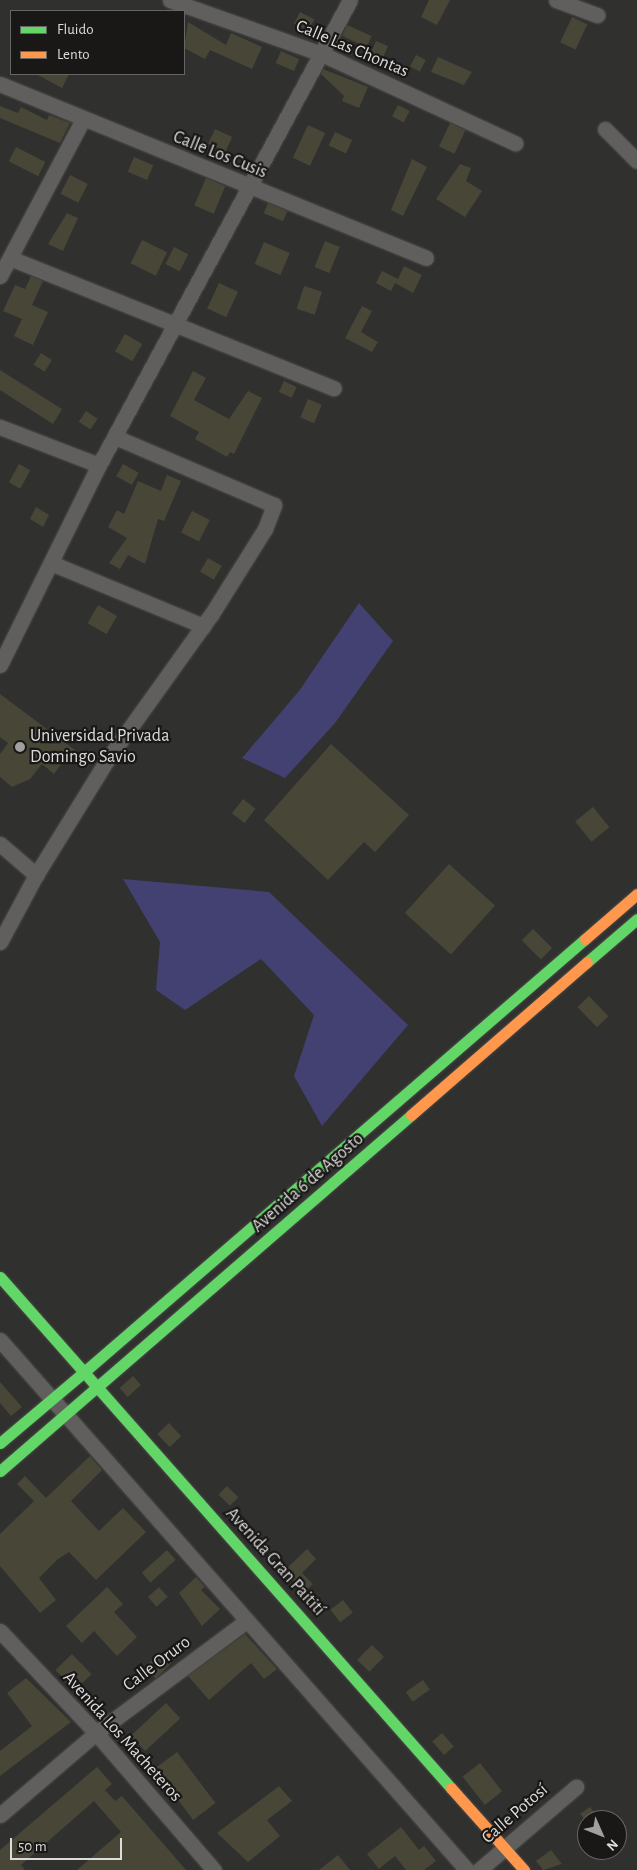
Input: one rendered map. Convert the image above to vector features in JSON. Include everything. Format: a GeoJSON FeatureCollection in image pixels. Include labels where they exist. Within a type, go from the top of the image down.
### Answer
{"type":"FeatureCollection","features":[{"type":"Feature","properties":{"kind":"street","name":"Calle Las Chontas"},"geometry":{"type":"LineString","coordinates":[[170,0],[322,54],[515,143]]}},
{"type":"Feature","properties":{"kind":"street"},"geometry":{"type":"LineString","coordinates":[[0,665],[99,465],[178,326],[248,188],[350,0]]}},
{"type":"Feature","properties":{"kind":"street"},"geometry":{"type":"LineString","coordinates":[[556,0],[597,15]]}},
{"type":"Feature","properties":{"kind":"street","name":"Calle Los Cusis"},"geometry":{"type":"LineString","coordinates":[[0,84],[248,188],[426,258]]}},
{"type":"Feature","properties":{"kind":"street"},"geometry":{"type":"LineString","coordinates":[[0,276],[83,119]]}},
{"type":"Feature","properties":{"kind":"street"},"geometry":{"type":"LineString","coordinates":[[605,129],[637,160]]}},
{"type":"Feature","properties":{"kind":"street"},"geometry":{"type":"LineString","coordinates":[[10,258],[334,388]]}},
{"type":"Feature","properties":{"kind":"street"},"geometry":{"type":"LineString","coordinates":[[0,428],[99,465]]}},
{"type":"Feature","properties":{"kind":"street"},"geometry":{"type":"LineString","coordinates":[[0,942],[36,875],[107,760],[203,626],[265,529],[274,505],[115,437]]}},
{"type":"Feature","properties":{"kind":"street"},"geometry":{"type":"LineString","coordinates":[[51,563],[203,626]]}},
{"type":"Feature","properties":{"kind":"street"},"geometry":{"type":"LineString","coordinates":[[0,844],[36,875]]}},
{"type":"Feature","properties":{"kind":"street","name":"Avenida 6 de Agosto"},"geometry":{"type":"LineString","coordinates":[[0,1443],[637,894]]}},
{"type":"Feature","properties":{"kind":"street","name":"Avenida 6 de Agosto"},"geometry":{"type":"LineString","coordinates":[[0,1471],[637,919]]}},
{"type":"Feature","properties":{"kind":"street"},"geometry":{"type":"LineString","coordinates":[[559,962],[572,976]]}},
{"type":"Feature","properties":{"kind":"street"},"geometry":{"type":"LineString","coordinates":[[224,1251],[237,1267]]}},
{"type":"Feature","properties":{"kind":"street","name":"Avenida Gran Paitití"},"geometry":{"type":"LineString","coordinates":[[0,1277],[524,1870]]}},
{"type":"Feature","properties":{"kind":"street"},"geometry":{"type":"LineString","coordinates":[[0,1340],[467,1870]]}},
{"type":"Feature","properties":{"kind":"street","name":"Calle Oruro"},"geometry":{"type":"LineString","coordinates":[[0,1815],[96,1733],[246,1621]]}},
{"type":"Feature","properties":{"kind":"street","name":"Avenida Los Macheteros"},"geometry":{"type":"LineString","coordinates":[[0,1631],[96,1733],[214,1870]]}},
{"type":"Feature","properties":{"kind":"street","name":"Calle Potosí"},"geometry":{"type":"LineString","coordinates":[[479,1870],[576,1787]]}},
{"type":"Feature","properties":{"kind":"shaded area"},"geometry":{"type":"Polygon","coordinates":[[[359,603],[393,641],[335,723],[285,778],[242,758],[299,691],[359,603]]]}},
{"type":"Feature","properties":{"kind":"shaded area"},"geometry":{"type":"Polygon","coordinates":[[[123,879],[269,892],[408,1025],[322,1126],[294,1076],[314,1015],[261,959],[185,1010],[156,990],[160,942],[123,879]]]}},
{"type":"Feature","properties":{"kind":"building"},"geometry":{"type":"Polygon","coordinates":[[[429,0],[450,0],[437,25],[421,17],[429,0]]]}},
{"type":"Feature","properties":{"kind":"building"},"geometry":{"type":"Polygon","coordinates":[[[300,12],[314,19],[308,31],[294,24],[300,12]]]}},
{"type":"Feature","properties":{"kind":"building"},"geometry":{"type":"Polygon","coordinates":[[[572,17],[587,24],[576,50],[560,42],[572,17]]]}},
{"type":"Feature","properties":{"kind":"building"},"geometry":{"type":"Polygon","coordinates":[[[188,22],[226,45],[231,33],[262,47],[252,69],[210,50],[205,59],[185,49],[188,22]]]}},
{"type":"Feature","properties":{"kind":"building"},"geometry":{"type":"Polygon","coordinates":[[[347,25],[372,36],[367,47],[342,36],[347,25]]]}},
{"type":"Feature","properties":{"kind":"building"},"geometry":{"type":"Polygon","coordinates":[[[376,41],[388,46],[383,58],[371,53],[376,41]]]}},
{"type":"Feature","properties":{"kind":"building"},"geometry":{"type":"Polygon","coordinates":[[[281,51],[299,59],[294,71],[276,63],[281,51]]]}},
{"type":"Feature","properties":{"kind":"building"},"geometry":{"type":"Polygon","coordinates":[[[416,55],[426,60],[420,72],[410,67],[416,55]]]}},
{"type":"Feature","properties":{"kind":"building"},"geometry":{"type":"Polygon","coordinates":[[[438,57],[472,72],[464,85],[431,72],[438,57]]]}},
{"type":"Feature","properties":{"kind":"building"},"geometry":{"type":"Polygon","coordinates":[[[323,69],[368,87],[359,108],[342,101],[344,96],[321,74],[323,69]]]}},
{"type":"Feature","properties":{"kind":"building"},"geometry":{"type":"Polygon","coordinates":[[[38,75],[68,75],[62,88],[38,75]]]}},
{"type":"Feature","properties":{"kind":"building"},"geometry":{"type":"Polygon","coordinates":[[[398,105],[410,111],[404,122],[392,117],[398,105]]]}},
{"type":"Feature","properties":{"kind":"building"},"geometry":{"type":"Polygon","coordinates":[[[0,106],[18,113],[21,107],[47,120],[49,115],[70,123],[60,143],[0,118],[0,106]]]}},
{"type":"Feature","properties":{"kind":"building"},"geometry":{"type":"Polygon","coordinates":[[[450,123],[465,130],[454,154],[439,147],[450,123]]]}},
{"type":"Feature","properties":{"kind":"building"},"geometry":{"type":"Polygon","coordinates":[[[308,125],[325,133],[310,166],[293,158],[308,125]]]}},
{"type":"Feature","properties":{"kind":"building"},"geometry":{"type":"Polygon","coordinates":[[[215,129],[232,137],[225,152],[208,144],[215,129]]]}},
{"type":"Feature","properties":{"kind":"building"},"geometry":{"type":"Polygon","coordinates":[[[335,132],[352,140],[346,154],[329,146],[335,132]]]}},
{"type":"Feature","properties":{"kind":"building"},"geometry":{"type":"Polygon","coordinates":[[[16,147],[45,162],[38,176],[9,161],[16,147]]]}},
{"type":"Feature","properties":{"kind":"building"},"geometry":{"type":"Polygon","coordinates":[[[134,157],[153,165],[147,180],[128,172],[134,157]]]}},
{"type":"Feature","properties":{"kind":"building"},"geometry":{"type":"Polygon","coordinates":[[[412,159],[427,167],[403,216],[391,210],[412,159]]]}},
{"type":"Feature","properties":{"kind":"building"},"geometry":{"type":"Polygon","coordinates":[[[460,164],[471,168],[466,181],[482,191],[465,217],[436,199],[460,164]]]}},
{"type":"Feature","properties":{"kind":"building"},"geometry":{"type":"Polygon","coordinates":[[[70,175],[88,184],[78,203],[60,194],[70,175]]]}},
{"type":"Feature","properties":{"kind":"building"},"geometry":{"type":"Polygon","coordinates":[[[206,178],[225,186],[214,214],[194,206],[206,178]]]}},
{"type":"Feature","properties":{"kind":"building"},"geometry":{"type":"Polygon","coordinates":[[[268,203],[287,211],[283,221],[264,213],[268,203]]]}},
{"type":"Feature","properties":{"kind":"building"},"geometry":{"type":"Polygon","coordinates":[[[67,213],[78,218],[63,251],[48,244],[67,213]]]}},
{"type":"Feature","properties":{"kind":"building"},"geometry":{"type":"Polygon","coordinates":[[[142,240],[167,252],[156,276],[131,263],[142,240]]]}},
{"type":"Feature","properties":{"kind":"building"},"geometry":{"type":"Polygon","coordinates":[[[325,241],[340,247],[329,273],[315,267],[325,241]]]}},
{"type":"Feature","properties":{"kind":"building"},"geometry":{"type":"Polygon","coordinates":[[[264,242],[290,253],[280,275],[255,264],[264,242]]]}},
{"type":"Feature","properties":{"kind":"building"},"geometry":{"type":"Polygon","coordinates":[[[174,247],[188,254],[180,271],[165,264],[174,247]]]}},
{"type":"Feature","properties":{"kind":"building"},"geometry":{"type":"Polygon","coordinates":[[[404,266],[422,275],[413,293],[395,283],[391,291],[376,283],[382,271],[398,279],[404,266]]]}},
{"type":"Feature","properties":{"kind":"building"},"geometry":{"type":"Polygon","coordinates":[[[31,276],[43,281],[32,305],[48,312],[33,345],[14,336],[22,319],[3,311],[15,285],[25,289],[31,276]]]}},
{"type":"Feature","properties":{"kind":"building"},"geometry":{"type":"Polygon","coordinates":[[[219,283],[238,292],[226,317],[207,308],[219,283]]]}},
{"type":"Feature","properties":{"kind":"building"},"geometry":{"type":"Polygon","coordinates":[[[304,286],[322,292],[315,315],[297,309],[304,286]]]}},
{"type":"Feature","properties":{"kind":"building"},"geometry":{"type":"Polygon","coordinates":[[[362,306],[372,311],[361,332],[378,342],[372,352],[345,338],[362,306]]]}},
{"type":"Feature","properties":{"kind":"building"},"geometry":{"type":"Polygon","coordinates":[[[125,334],[142,344],[132,361],[115,351],[125,334]]]}},
{"type":"Feature","properties":{"kind":"building"},"geometry":{"type":"Polygon","coordinates":[[[41,353],[52,360],[45,372],[34,365],[41,353]]]}},
{"type":"Feature","properties":{"kind":"building"},"geometry":{"type":"Polygon","coordinates":[[[0,370],[62,409],[53,424],[0,390],[0,370]]]}},
{"type":"Feature","properties":{"kind":"building"},"geometry":{"type":"Polygon","coordinates":[[[193,371],[206,378],[194,400],[229,419],[248,391],[262,398],[234,454],[230,452],[227,457],[195,439],[199,432],[170,416],[193,371]]]}},
{"type":"Feature","properties":{"kind":"building"},"geometry":{"type":"Polygon","coordinates":[[[284,381],[297,387],[292,398],[279,392],[284,381]]]}},
{"type":"Feature","properties":{"kind":"building"},"geometry":{"type":"Polygon","coordinates":[[[308,399],[322,405],[314,423],[300,417],[308,399]]]}},
{"type":"Feature","properties":{"kind":"building"},"geometry":{"type":"Polygon","coordinates":[[[86,411],[98,419],[90,430],[79,422],[86,411]]]}},
{"type":"Feature","properties":{"kind":"building"},"geometry":{"type":"Polygon","coordinates":[[[19,464],[30,470],[20,489],[9,482],[19,464]]]}},
{"type":"Feature","properties":{"kind":"building"},"geometry":{"type":"Polygon","coordinates":[[[123,464],[139,473],[132,485],[116,476],[123,464]]]}},
{"type":"Feature","properties":{"kind":"building"},"geometry":{"type":"Polygon","coordinates":[[[167,475],[181,481],[164,521],[158,519],[145,564],[128,555],[120,569],[109,563],[127,538],[108,527],[117,510],[124,514],[138,481],[161,491],[167,475]]]}},
{"type":"Feature","properties":{"kind":"building"},"geometry":{"type":"Polygon","coordinates":[[[36,507],[49,515],[43,527],[30,519],[36,507]]]}},
{"type":"Feature","properties":{"kind":"building"},"geometry":{"type":"Polygon","coordinates":[[[192,511],[210,520],[199,541],[181,532],[192,511]]]}},
{"type":"Feature","properties":{"kind":"building"},"geometry":{"type":"Polygon","coordinates":[[[208,558],[222,566],[214,580],[200,572],[208,558]]]}},
{"type":"Feature","properties":{"kind":"building"},"geometry":{"type":"Polygon","coordinates":[[[98,605],[117,616],[107,634],[88,623],[98,605]]]}},
{"type":"Feature","properties":{"kind":"building"},"geometry":{"type":"Polygon","coordinates":[[[0,694],[79,753],[70,765],[64,760],[54,774],[42,764],[30,779],[12,787],[0,777],[0,754],[8,743],[0,737],[0,694]]]}},
{"type":"Feature","properties":{"kind":"building"},"geometry":{"type":"Polygon","coordinates":[[[331,744],[409,815],[375,852],[364,842],[328,880],[264,820],[331,744]]]}},
{"type":"Feature","properties":{"kind":"building"},"geometry":{"type":"Polygon","coordinates":[[[243,799],[256,809],[245,823],[232,813],[243,799]]]}},
{"type":"Feature","properties":{"kind":"building"},"geometry":{"type":"Polygon","coordinates":[[[593,807],[609,827],[591,842],[575,821],[593,807]]]}},
{"type":"Feature","properties":{"kind":"building"},"geometry":{"type":"Polygon","coordinates":[[[449,864],[495,905],[451,955],[405,913],[449,864]]]}},
{"type":"Feature","properties":{"kind":"building"},"geometry":{"type":"Polygon","coordinates":[[[533,929],[552,948],[541,959],[522,940],[533,929]]]}},
{"type":"Feature","properties":{"kind":"building"},"geometry":{"type":"Polygon","coordinates":[[[589,996],[608,1016],[597,1027],[577,1007],[589,996]]]}},
{"type":"Feature","properties":{"kind":"building"},"geometry":{"type":"Polygon","coordinates":[[[133,1376],[141,1385],[128,1397],[120,1388],[133,1376]]]}},
{"type":"Feature","properties":{"kind":"building"},"geometry":{"type":"Polygon","coordinates":[[[0,1382],[22,1407],[11,1416],[0,1403],[0,1382]]]}},
{"type":"Feature","properties":{"kind":"building"},"geometry":{"type":"Polygon","coordinates":[[[169,1423],[181,1436],[170,1447],[157,1434],[169,1423]]]}},
{"type":"Feature","properties":{"kind":"building"},"geometry":{"type":"Polygon","coordinates":[[[90,1456],[102,1470],[71,1501],[99,1531],[123,1508],[146,1532],[96,1580],[69,1552],[58,1559],[39,1578],[56,1600],[40,1613],[0,1566],[0,1534],[34,1501],[17,1484],[25,1476],[46,1498],[90,1456]]]}},
{"type":"Feature","properties":{"kind":"building"},"geometry":{"type":"Polygon","coordinates":[[[227,1486],[238,1497],[230,1506],[219,1494],[227,1486]]]}},
{"type":"Feature","properties":{"kind":"building"},"geometry":{"type":"Polygon","coordinates":[[[307,1549],[316,1559],[302,1573],[313,1584],[304,1592],[284,1571],[307,1549]]]}},
{"type":"Feature","properties":{"kind":"building"},"geometry":{"type":"Polygon","coordinates":[[[167,1550],[176,1560],[150,1582],[142,1573],[167,1550]]]}},
{"type":"Feature","properties":{"kind":"building"},"geometry":{"type":"Polygon","coordinates":[[[196,1577],[205,1587],[201,1590],[220,1609],[202,1626],[179,1593],[196,1577]]]}},
{"type":"Feature","properties":{"kind":"building"},"geometry":{"type":"Polygon","coordinates":[[[107,1587],[123,1604],[114,1612],[137,1637],[117,1656],[94,1631],[82,1643],[66,1626],[107,1587]]]}},
{"type":"Feature","properties":{"kind":"building"},"geometry":{"type":"Polygon","coordinates":[[[159,1587],[168,1597],[157,1607],[148,1597],[159,1587]]]}},
{"type":"Feature","properties":{"kind":"building"},"geometry":{"type":"Polygon","coordinates":[[[343,1600],[353,1613],[340,1622],[330,1610],[343,1600]]]}},
{"type":"Feature","properties":{"kind":"building"},"geometry":{"type":"Polygon","coordinates":[[[245,1634],[277,1669],[264,1679],[251,1663],[209,1700],[188,1676],[245,1634]]]}},
{"type":"Feature","properties":{"kind":"building"},"geometry":{"type":"Polygon","coordinates":[[[372,1645],[384,1657],[369,1672],[357,1660],[372,1645]]]}},
{"type":"Feature","properties":{"kind":"building"},"geometry":{"type":"Polygon","coordinates":[[[160,1652],[171,1663],[156,1679],[144,1668],[160,1652]]]}},
{"type":"Feature","properties":{"kind":"building"},"geometry":{"type":"Polygon","coordinates":[[[72,1654],[91,1674],[75,1690],[55,1670],[72,1654]]]}},
{"type":"Feature","properties":{"kind":"building"},"geometry":{"type":"Polygon","coordinates":[[[26,1678],[71,1722],[0,1776],[0,1751],[32,1726],[7,1693],[26,1678]]]}},
{"type":"Feature","properties":{"kind":"building"},"geometry":{"type":"Polygon","coordinates":[[[423,1680],[430,1690],[413,1702],[406,1692],[423,1680]]]}},
{"type":"Feature","properties":{"kind":"building"},"geometry":{"type":"Polygon","coordinates":[[[166,1703],[180,1718],[145,1751],[131,1736],[166,1703]]]}},
{"type":"Feature","properties":{"kind":"building"},"geometry":{"type":"Polygon","coordinates":[[[442,1733],[454,1747],[444,1755],[432,1742],[442,1733]]]}},
{"type":"Feature","properties":{"kind":"building"},"geometry":{"type":"Polygon","coordinates":[[[177,1752],[216,1803],[193,1820],[155,1769],[177,1752]]]}},
{"type":"Feature","properties":{"kind":"building"},"geometry":{"type":"Polygon","coordinates":[[[480,1763],[502,1791],[485,1805],[463,1777],[480,1763]]]}},
{"type":"Feature","properties":{"kind":"building"},"geometry":{"type":"Polygon","coordinates":[[[97,1767],[112,1784],[105,1790],[115,1801],[122,1796],[186,1870],[77,1870],[121,1832],[94,1801],[21,1865],[25,1870],[0,1870],[0,1850],[97,1767]]]}},
{"type":"Feature","properties":{"kind":"building"},"geometry":{"type":"Polygon","coordinates":[[[279,1786],[292,1801],[267,1820],[280,1836],[248,1862],[217,1833],[279,1786]]]}},
{"type":"Feature","properties":{"kind":"building"},"geometry":{"type":"Polygon","coordinates":[[[401,1827],[419,1850],[424,1846],[436,1861],[424,1870],[406,1870],[395,1856],[379,1869],[367,1854],[401,1827]]]}},
{"type":"Feature","properties":{"kind":"building"},"geometry":{"type":"Polygon","coordinates":[[[551,1850],[562,1864],[543,1870],[536,1861],[551,1850]]]}},
{"type":"Feature","properties":{"kind":"building"},"geometry":{"type":"Polygon","coordinates":[[[338,1855],[350,1870],[319,1870],[338,1855]]]}},
{"type":"Feature","properties":{"kind":"traffic: fast"},"geometry":{"type":"LineString","coordinates":[[587,962],[637,919]]}},
{"type":"Feature","properties":{"kind":"traffic: fast"},"geometry":{"type":"LineString","coordinates":[[84,1372],[585,939]]}},
{"type":"Feature","properties":{"kind":"traffic: fast"},"geometry":{"type":"LineString","coordinates":[[97,1387],[411,1115]]}},
{"type":"Feature","properties":{"kind":"traffic: fast"},"geometry":{"type":"LineString","coordinates":[[0,1277],[451,1788]]}},
{"type":"Feature","properties":{"kind":"traffic: fast"},"geometry":{"type":"LineString","coordinates":[[0,1443],[84,1372]]}},
{"type":"Feature","properties":{"kind":"traffic: fast"},"geometry":{"type":"LineString","coordinates":[[0,1471],[97,1387]]}},
{"type":"Feature","properties":{"kind":"traffic: slow"},"geometry":{"type":"LineString","coordinates":[[585,939],[637,894]]}},
{"type":"Feature","properties":{"kind":"traffic: slow"},"geometry":{"type":"LineString","coordinates":[[411,1115],[587,962]]}},
{"type":"Feature","properties":{"kind":"traffic: slow"},"geometry":{"type":"LineString","coordinates":[[451,1788],[524,1870]]}},
{"type":"Feature","properties":{"kind":"place","name":"Universidad Privada Domingo Savio"},"geometry":{"type":"Point","coordinates":[20,747]}}]}
